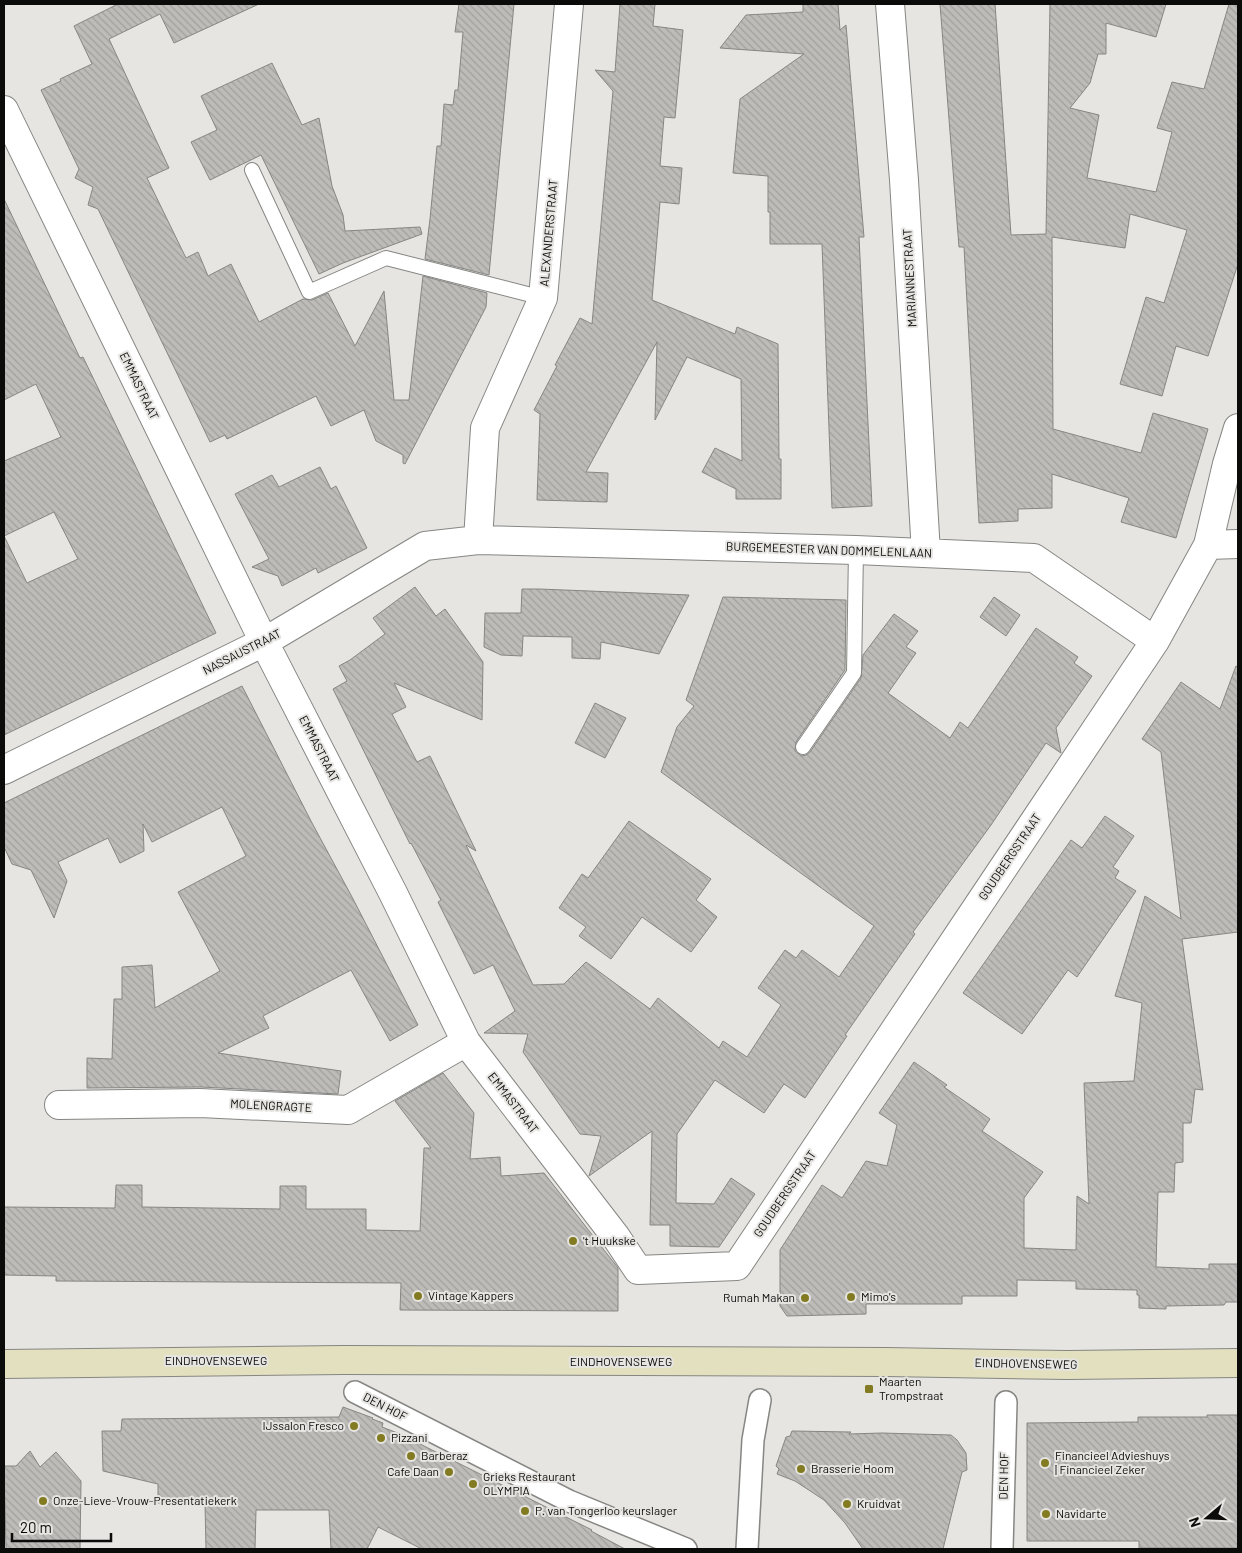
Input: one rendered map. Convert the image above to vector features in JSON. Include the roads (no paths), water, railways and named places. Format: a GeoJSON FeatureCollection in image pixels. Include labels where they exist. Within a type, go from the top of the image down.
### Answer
{"type":"FeatureCollection","features":[{"type":"Feature","properties":{"kind":"main road","name":"EINDHOVENSEWEG"},"geometry":{"type":"LineString","coordinates":[[4,1364],[343,1360],[886,1362],[1067,1365],[1238,1363]]}},
{"type":"Feature","properties":{"kind":"street","name":"ALEXANDERSTRAAT"},"geometry":{"type":"LineString","coordinates":[[478,540],[485,428],[543,298],[569,4]]}},
{"type":"Feature","properties":{"kind":"street","name":"MARIANNESTRAAT"},"geometry":{"type":"LineString","coordinates":[[890,4],[904,180],[926,553]]}},
{"type":"Feature","properties":{"kind":"street","name":"EMMASTRAAT"},"geometry":{"type":"LineString","coordinates":[[4,110],[264,642],[394,893],[466,1042],[616,1237],[638,1270],[737,1266]]}},
{"type":"Feature","properties":{"kind":"street","name":"GOUDBERGSTRAAT"},"geometry":{"type":"LineString","coordinates":[[737,1266],[1154,641],[1208,545],[1227,464],[1238,428]]}},
{"type":"Feature","properties":{"kind":"street","name":"BURGEMEESTER VAN DOMMELENLAAN"},"geometry":{"type":"LineString","coordinates":[[478,540],[856,550],[1034,558],[1154,641]]}},
{"type":"Feature","properties":{"kind":"street","name":"NASSAUSTRAAT"},"geometry":{"type":"LineString","coordinates":[[4,770],[264,642],[425,546],[478,540]]}},
{"type":"Feature","properties":{"kind":"street"},"geometry":{"type":"LineString","coordinates":[[1208,545],[1238,544]]}},
{"type":"Feature","properties":{"kind":"street","name":"MOLENGRAGTE"},"geometry":{"type":"LineString","coordinates":[[59,1105],[200,1103],[348,1110],[466,1042]]}},
{"type":"Feature","properties":{"kind":"street","name":"DEN HOF"},"geometry":{"type":"LineString","coordinates":[[355,1392],[569,1501],[686,1549]]}},
{"type":"Feature","properties":{"kind":"street"},"geometry":{"type":"LineString","coordinates":[[747,1549],[753,1440],[760,1400]]}},
{"type":"Feature","properties":{"kind":"street","name":"DEN HOF"},"geometry":{"type":"LineString","coordinates":[[1002,1549],[1006,1402]]}},
{"type":"Feature","properties":{"kind":"lane"},"geometry":{"type":"LineString","coordinates":[[252,170],[309,292],[386,258],[543,298]]}},
{"type":"Feature","properties":{"kind":"lane"},"geometry":{"type":"LineString","coordinates":[[804,747],[854,673],[856,550]]}},
{"type":"Feature","properties":{"kind":"place","name":"'t Huukske"},"geometry":{"type":"Point","coordinates":[573,1241]}},
{"type":"Feature","properties":{"kind":"place","name":"Vintage Kappers"},"geometry":{"type":"Point","coordinates":[418,1296]}},
{"type":"Feature","properties":{"kind":"place","name":"Mimo's"},"geometry":{"type":"Point","coordinates":[851,1297]}},
{"type":"Feature","properties":{"kind":"place","name":"Rumah Makan"},"geometry":{"type":"Point","coordinates":[805,1298]}},
{"type":"Feature","properties":{"kind":"place","name":"Maarten Trompstraat"},"geometry":{"type":"Point","coordinates":[869,1389]}},
{"type":"Feature","properties":{"kind":"place","name":"IJssalon Fresco"},"geometry":{"type":"Point","coordinates":[354,1426]}},
{"type":"Feature","properties":{"kind":"place","name":"Pizzani"},"geometry":{"type":"Point","coordinates":[381,1438]}},
{"type":"Feature","properties":{"kind":"place","name":"Barberaz"},"geometry":{"type":"Point","coordinates":[411,1456]}},
{"type":"Feature","properties":{"kind":"place","name":"Financieel Advieshuys | Financieel Zeker"},"geometry":{"type":"Point","coordinates":[1045,1463]}},
{"type":"Feature","properties":{"kind":"place","name":"Brasserie Hoom"},"geometry":{"type":"Point","coordinates":[801,1469]}},
{"type":"Feature","properties":{"kind":"place","name":"Cafe Daan"},"geometry":{"type":"Point","coordinates":[449,1472]}},
{"type":"Feature","properties":{"kind":"place","name":"Grieks Restaurant OLYMPIA"},"geometry":{"type":"Point","coordinates":[473,1484]}},
{"type":"Feature","properties":{"kind":"place","name":"Onze-Lieve-Vrouw-Presentatiekerk"},"geometry":{"type":"Point","coordinates":[43,1501]}},
{"type":"Feature","properties":{"kind":"place","name":"Kruidvat"},"geometry":{"type":"Point","coordinates":[847,1504]}},
{"type":"Feature","properties":{"kind":"place","name":"P. van Tongerloo keurslager"},"geometry":{"type":"Point","coordinates":[525,1511]}},
{"type":"Feature","properties":{"kind":"place","name":"Navidarte"},"geometry":{"type":"Point","coordinates":[1046,1514]}}]}
